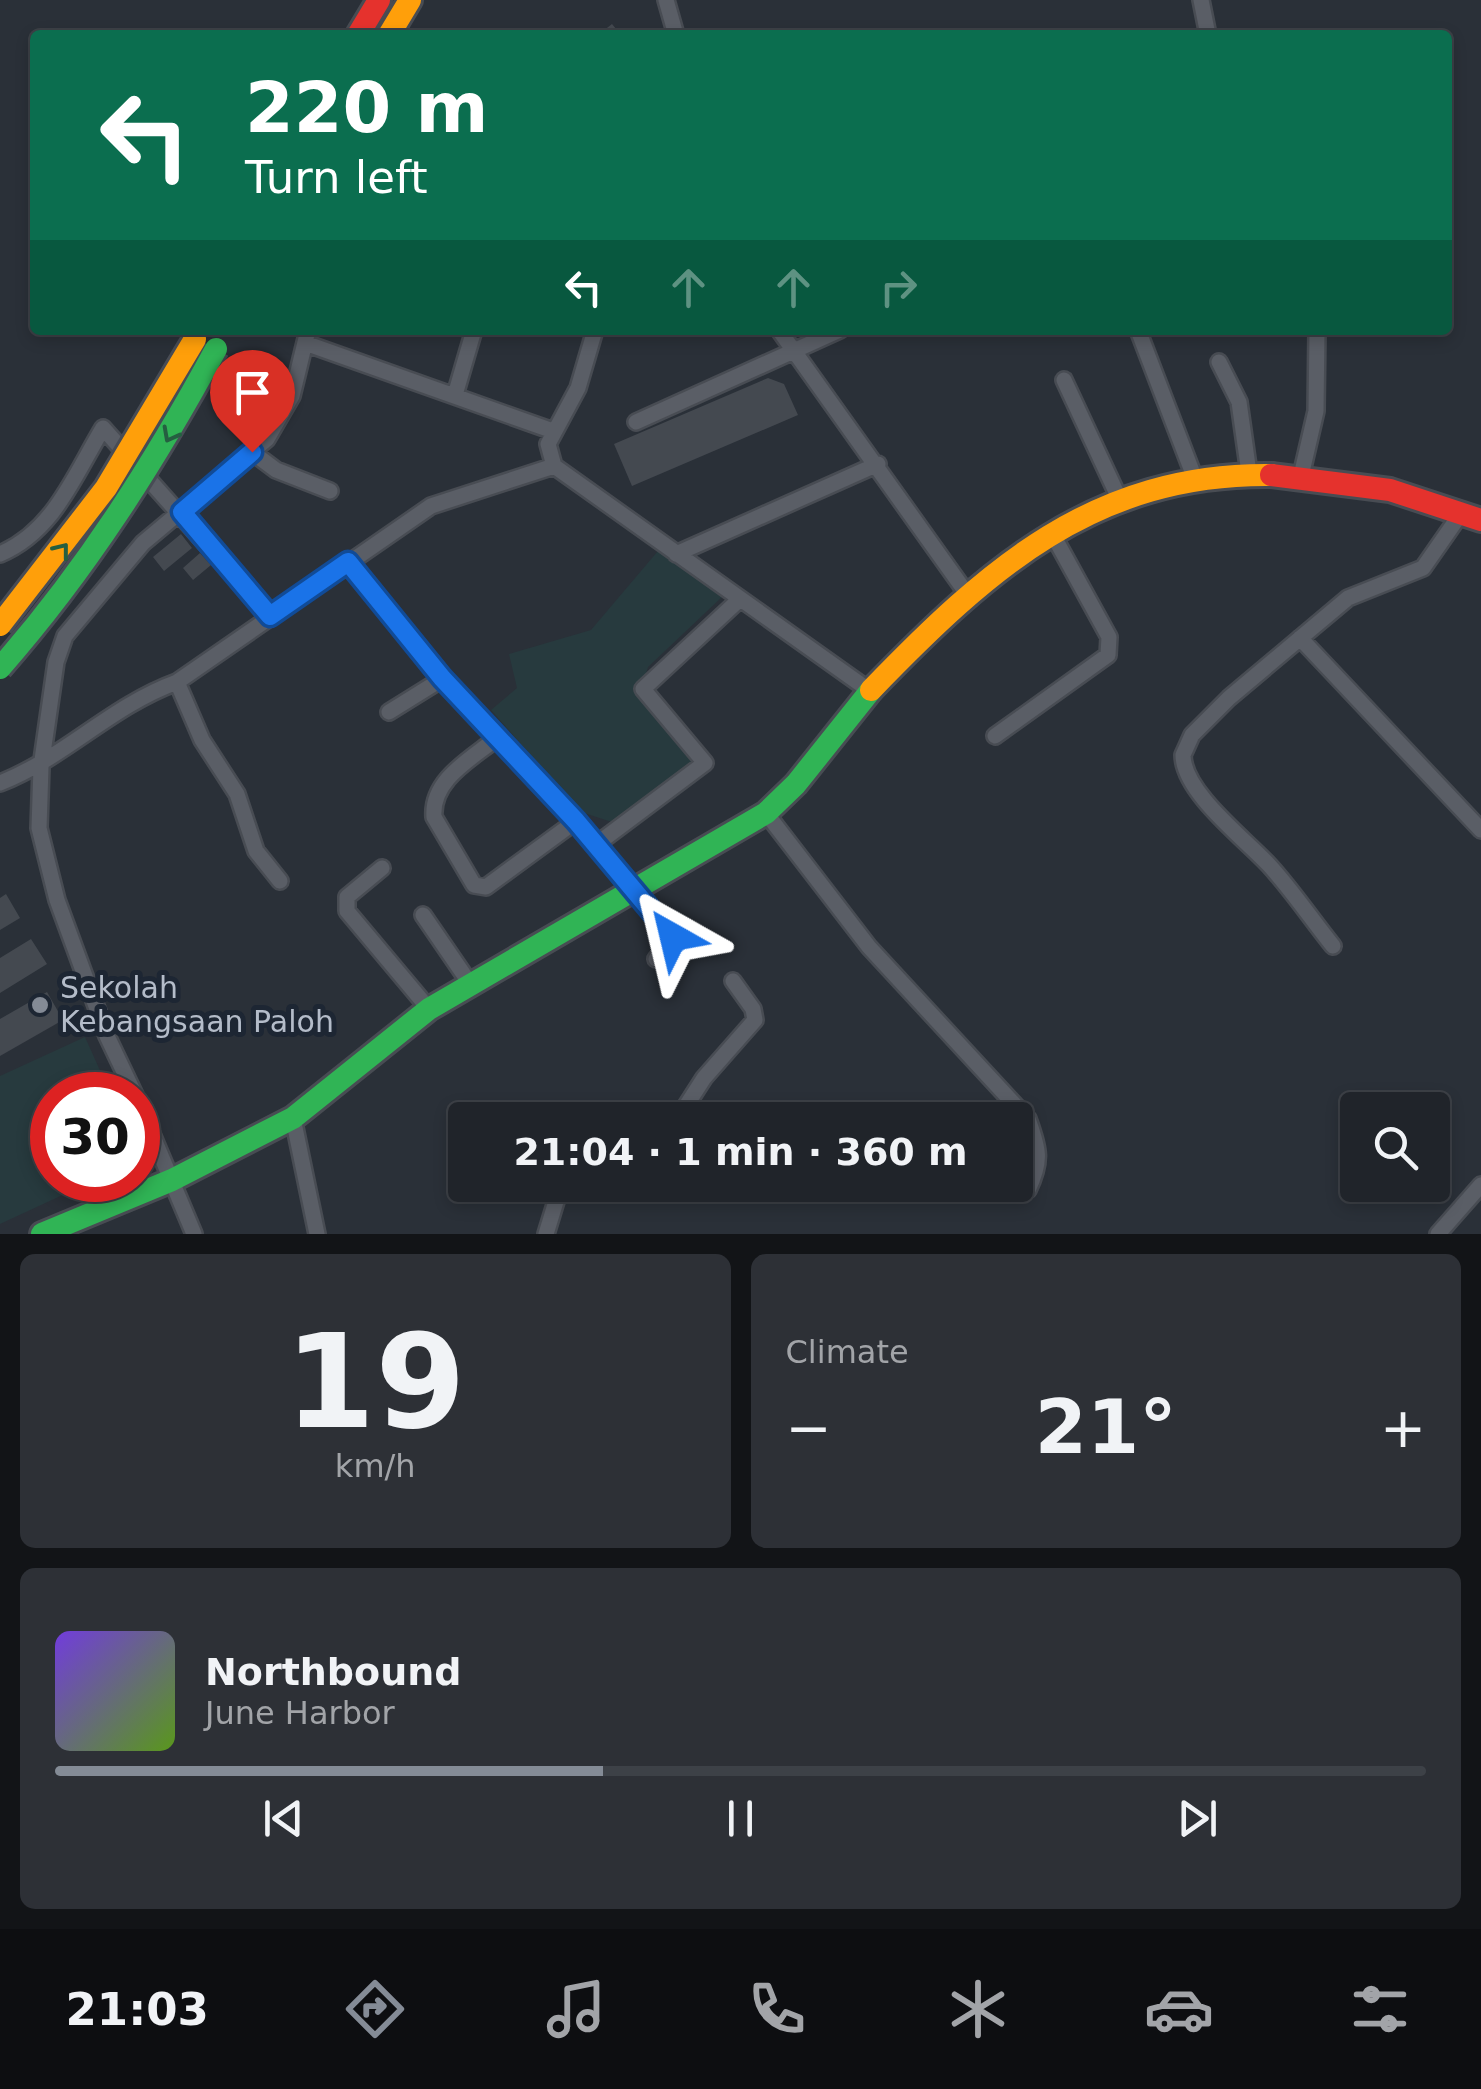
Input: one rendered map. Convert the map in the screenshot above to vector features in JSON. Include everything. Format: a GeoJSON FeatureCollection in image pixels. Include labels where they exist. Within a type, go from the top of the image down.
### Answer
{"type":"FeatureCollection","features":[{"type":"Feature","properties":{"kind":"street"},"geometry":{"type":"LineString","coordinates":[[361,30],[379,0]]}},
{"type":"Feature","properties":{"kind":"street"},"geometry":{"type":"LineString","coordinates":[[391,30],[410,0]]}},
{"type":"Feature","properties":{"kind":"street"},"geometry":{"type":"LineString","coordinates":[[666,0],[675,30]]}},
{"type":"Feature","properties":{"kind":"street"},"geometry":{"type":"LineString","coordinates":[[1201,0],[1207,30]]}},
{"type":"Feature","properties":{"kind":"street"},"geometry":{"type":"LineString","coordinates":[[455,395],[473,335]]}},
{"type":"Feature","properties":{"kind":"street"},"geometry":{"type":"LineString","coordinates":[[594,335],[578,388],[548,444],[554,466],[870,691]]}},
{"type":"Feature","properties":{"kind":"street"},"geometry":{"type":"LineString","coordinates":[[783,335],[970,598]]}},
{"type":"Feature","properties":{"kind":"street"},"geometry":{"type":"LineString","coordinates":[[636,422],[829,335]]}},
{"type":"Feature","properties":{"kind":"street"},"geometry":{"type":"LineString","coordinates":[[1140,335],[1195,479]]}},
{"type":"Feature","properties":{"kind":"street"},"geometry":{"type":"LineString","coordinates":[[1301,476],[1316,411],[1316,335]]}},
{"type":"Feature","properties":{"kind":"street"},"geometry":{"type":"LineString","coordinates":[[124,1072],[58,900],[39,828],[41,767],[56,662],[65,636],[143,543],[252,452],[284,416],[306,336],[553,431]]}},
{"type":"Feature","properties":{"kind":"street"},"geometry":{"type":"LineString","coordinates":[[0,625],[82,524],[209,337]]}},
{"type":"Feature","properties":{"kind":"street"},"geometry":{"type":"LineString","coordinates":[[0,668],[54,608],[96,553],[156,460],[209,337]]}},
{"type":"Feature","properties":{"kind":"street"},"geometry":{"type":"LineString","coordinates":[[1218,362],[1239,402],[1248,473]]}},
{"type":"Feature","properties":{"kind":"street"},"geometry":{"type":"LineString","coordinates":[[1064,380],[1119,498]]}},
{"type":"Feature","properties":{"kind":"street"},"geometry":{"type":"LineString","coordinates":[[0,554],[22,544],[48,521],[103,428],[182,512],[270,616]]}},
{"type":"Feature","properties":{"kind":"street"},"geometry":{"type":"LineString","coordinates":[[252,452],[276,470],[330,491]]}},
{"type":"Feature","properties":{"kind":"street"},"geometry":{"type":"LineString","coordinates":[[676,554],[878,464]]}},
{"type":"Feature","properties":{"kind":"street"},"geometry":{"type":"LineString","coordinates":[[0,783],[41,767],[86,729],[148,693],[177,682],[430,506],[554,466]]}},
{"type":"Feature","properties":{"kind":"street"},"geometry":{"type":"LineString","coordinates":[[42,1234],[172,1180],[294,1118],[428,1009],[638,891],[766,813],[784,798],[870,691],[970,598],[1096,507],[1195,479],[1248,473],[1301,476],[1406,495],[1471,516],[1423,568],[1348,598],[1192,735],[1183,765],[1189,778],[1246,846],[1266,862],[1333,946]]}},
{"type":"Feature","properties":{"kind":"street"},"geometry":{"type":"LineString","coordinates":[[996,736],[1108,655],[1109,637],[1054,535]]}},
{"type":"Feature","properties":{"kind":"street"},"geometry":{"type":"LineString","coordinates":[[348,562],[442,678],[597,844],[672,931],[668,945],[656,959]]}},
{"type":"Feature","properties":{"kind":"street"},"geometry":{"type":"LineString","coordinates":[[597,844],[705,762],[643,690],[740,599]]}},
{"type":"Feature","properties":{"kind":"street"},"geometry":{"type":"LineString","coordinates":[[1300,638],[1481,830]]}},
{"type":"Feature","properties":{"kind":"street"},"geometry":{"type":"LineString","coordinates":[[389,712],[442,678]]}},
{"type":"Feature","properties":{"kind":"street"},"geometry":{"type":"LineString","coordinates":[[177,682],[202,740],[236,794],[256,851],[280,881]]}},
{"type":"Feature","properties":{"kind":"street"},"geometry":{"type":"LineString","coordinates":[[498,737],[442,784],[433,806],[434,816],[474,885],[486,887],[576,821]]}},
{"type":"Feature","properties":{"kind":"street"},"geometry":{"type":"LineString","coordinates":[[766,813],[869,947],[1012,1102]]}},
{"type":"Feature","properties":{"kind":"street"},"geometry":{"type":"LineString","coordinates":[[382,868],[347,897],[346,910],[428,1009]]}},
{"type":"Feature","properties":{"kind":"street"},"geometry":{"type":"LineString","coordinates":[[423,915],[471,985]]}},
{"type":"Feature","properties":{"kind":"street"},"geometry":{"type":"LineString","coordinates":[[689,1102],[704,1078],[755,1020],[753,1009],[733,980]]}},
{"type":"Feature","properties":{"kind":"street"},"geometry":{"type":"LineString","coordinates":[[294,1118],[317,1234]]}},
{"type":"Feature","properties":{"kind":"street"},"geometry":{"type":"LineString","coordinates":[[1033,1138],[1040,1164],[1033,1179]]}},
{"type":"Feature","properties":{"kind":"street"},"geometry":{"type":"LineString","coordinates":[[160,1153],[194,1234]]}},
{"type":"Feature","properties":{"kind":"street"},"geometry":{"type":"LineString","coordinates":[[1438,1234],[1481,1184]]}},
{"type":"Feature","properties":{"kind":"street"},"geometry":{"type":"LineString","coordinates":[[546,1234],[556,1202]]}},
{"type":"Feature","properties":{"kind":"green space"},"geometry":{"type":"Polygon","coordinates":[[[658,551],[724,595],[648,667],[638,697],[697,759],[615,823],[581,812],[491,710],[517,688],[509,654],[591,630],[658,551]]]}},
{"type":"Feature","properties":{"kind":"green space"},"geometry":{"type":"Polygon","coordinates":[[[85,1037],[101,1072],[30,1072],[30,1202],[48,1202],[0,1224],[0,1076],[85,1037]]]}},
{"type":"Feature","properties":{"kind":"building"},"geometry":{"type":"Polygon","coordinates":[[[768,378],[784,384],[798,415],[632,486],[614,444],[768,378]]]}},
{"type":"Feature","properties":{"kind":"building"},"geometry":{"type":"Polygon","coordinates":[[[181,534],[192,548],[164,571],[153,557],[181,534]]]}},
{"type":"Feature","properties":{"kind":"building"},"geometry":{"type":"Polygon","coordinates":[[[200,553],[211,565],[193,580],[183,568],[200,553]]]}},
{"type":"Feature","properties":{"kind":"building"},"geometry":{"type":"Polygon","coordinates":[[[6,894],[20,918],[0,930],[0,898],[6,894]]]}},
{"type":"Feature","properties":{"kind":"building"},"geometry":{"type":"Polygon","coordinates":[[[31,939],[47,964],[0,993],[0,958],[31,939]]]}},
{"type":"Feature","properties":{"kind":"building"},"geometry":{"type":"Polygon","coordinates":[[[47,992],[63,1020],[0,1056],[0,1019],[47,992]]]}},
{"type":"Feature","properties":{"kind":"traffic: fast"},"geometry":{"type":"LineString","coordinates":[[0,668],[61,593],[117,514],[216,349]]}},
{"type":"Feature","properties":{"kind":"traffic: fast"},"geometry":{"type":"LineString","coordinates":[[42,1234],[172,1180],[293,1118],[429,1009],[766,813],[796,784],[871,690]]}},
{"type":"Feature","properties":{"kind":"traffic: slow"},"geometry":{"type":"LineString","coordinates":[[392,30],[410,0]]}},
{"type":"Feature","properties":{"kind":"traffic: slow"},"geometry":{"type":"LineString","coordinates":[[0,625],[106,488],[195,339]]}},
{"type":"Feature","properties":{"kind":"traffic: slow"},"geometry":{"type":"LineString","coordinates":[[871,690],[958,605],[1048,536],[1098,510],[1150,491],[1208,479],[1271,475]]}},
{"type":"Feature","properties":{"kind":"traffic: jam"},"geometry":{"type":"LineString","coordinates":[[361,30],[379,0]]}},
{"type":"Feature","properties":{"kind":"traffic: jam"},"geometry":{"type":"LineString","coordinates":[[1271,475],[1390,490],[1481,520]]}},
{"type":"Feature","properties":{"kind":"place","name":"Sekolah Kebangsaan Paloh"},"geometry":{"type":"Point","coordinates":[40,1005]}},
{"type":"Feature","properties":{"kind":"route"},"geometry":{"type":"LineString","coordinates":[[252,452],[182,512],[270,616],[348,562],[442,678],[576,821],[672,931],[673,937]]}}]}
